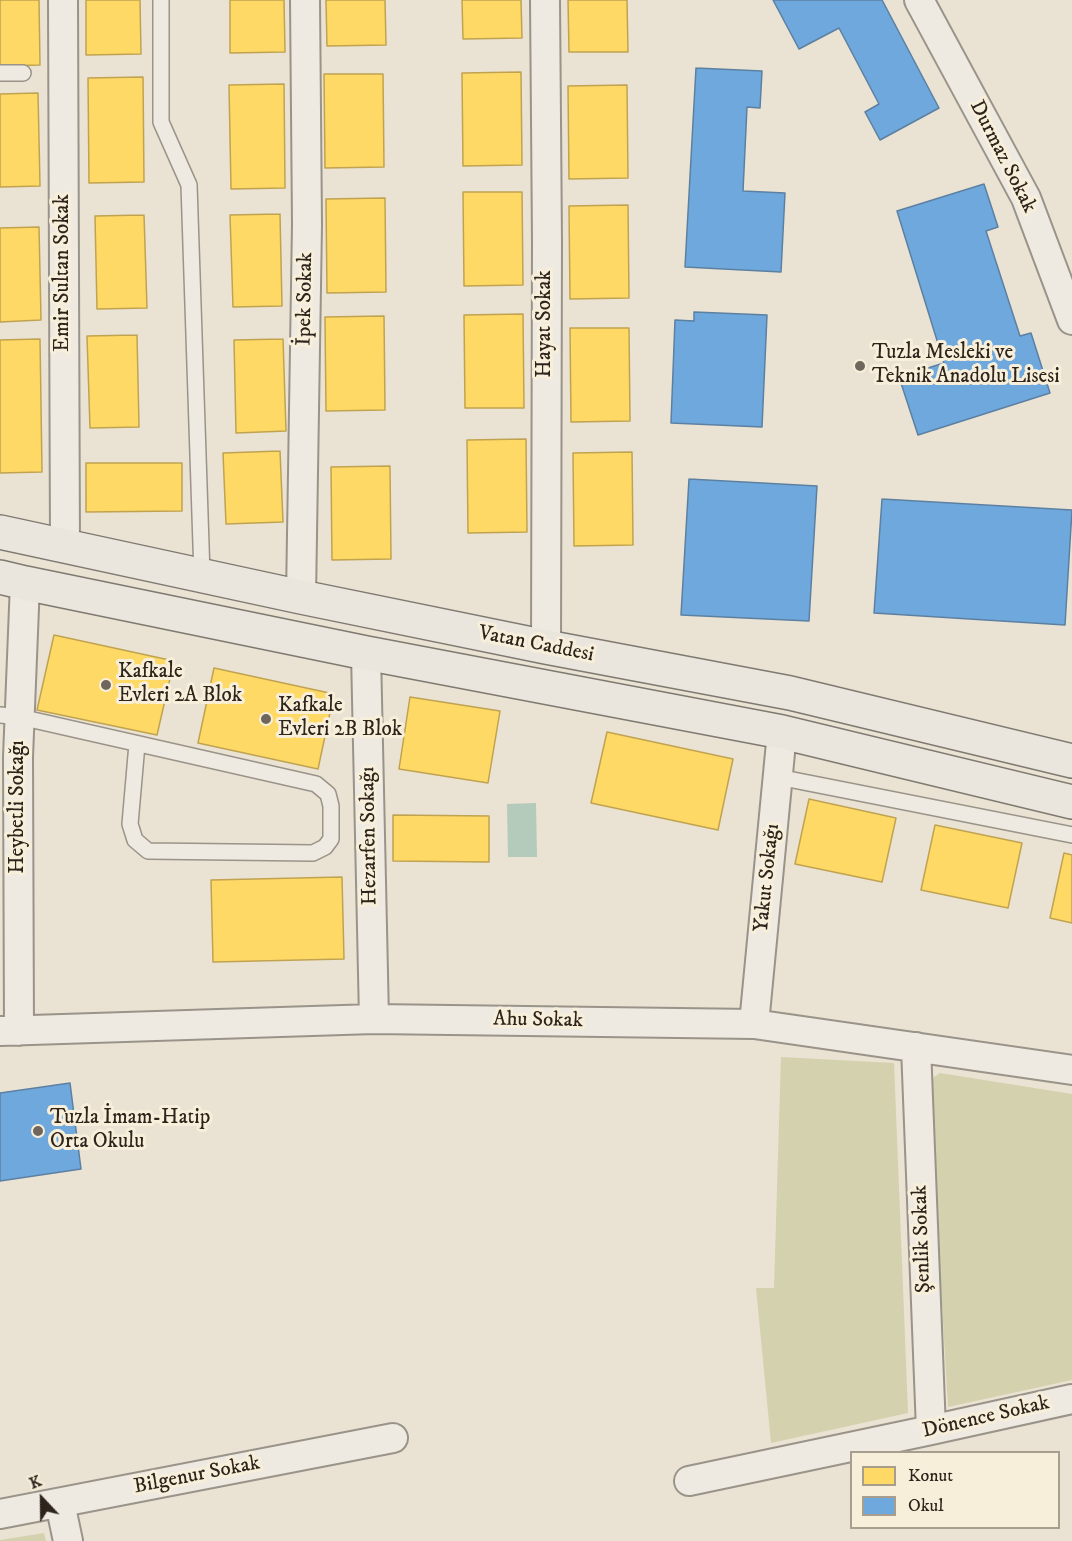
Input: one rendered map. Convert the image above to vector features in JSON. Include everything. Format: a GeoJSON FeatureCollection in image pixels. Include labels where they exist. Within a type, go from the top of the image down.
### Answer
{"type":"FeatureCollection","features":[{"type":"Feature","properties":{"kind":"main road","name":"Vatan Caddesi"},"geometry":{"type":"LineString","coordinates":[[0,531],[302,597],[546,647],[790,693],[1072,761]]}},
{"type":"Feature","properties":{"kind":"main road","name":"Vatan Caddesi"},"geometry":{"type":"LineString","coordinates":[[13,580],[366,653],[782,732],[1072,802]]}},
{"type":"Feature","properties":{"kind":"street","name":"Emir Sultan Sokak"},"geometry":{"type":"LineString","coordinates":[[63,0],[65,546]]}},
{"type":"Feature","properties":{"kind":"street","name":"İpek Sokak"},"geometry":{"type":"LineString","coordinates":[[302,597],[308,224],[304,0]]}},
{"type":"Feature","properties":{"kind":"street","name":"Hayat Sokak"},"geometry":{"type":"LineString","coordinates":[[545,0],[546,647]]}},
{"type":"Feature","properties":{"kind":"street","name":"Durmaz Sokak"},"geometry":{"type":"LineString","coordinates":[[919,0],[1026,198],[1072,320]]}},
{"type":"Feature","properties":{"kind":"street","name":"Heybetli Sokağı"},"geometry":{"type":"LineString","coordinates":[[10,1031],[18,757],[10,716],[13,580]]}},
{"type":"Feature","properties":{"kind":"street","name":"Hezarfen Sokağı"},"geometry":{"type":"LineString","coordinates":[[366,653],[374,1018]]}},
{"type":"Feature","properties":{"kind":"street","name":"Yakut Sokağı"},"geometry":{"type":"LineString","coordinates":[[754,1024],[782,732]]}},
{"type":"Feature","properties":{"kind":"street","name":"Ahu Sokak"},"geometry":{"type":"LineString","coordinates":[[10,1031],[374,1018],[754,1024],[1072,1070]]}},
{"type":"Feature","properties":{"kind":"street","name":"Şenlik Sokak"},"geometry":{"type":"LineString","coordinates":[[915,1047],[931,1430]]}},
{"type":"Feature","properties":{"kind":"street","name":"Dönence Sokak"},"geometry":{"type":"LineString","coordinates":[[689,1481],[1072,1399]]}},
{"type":"Feature","properties":{"kind":"street","name":"Bilgenur Sokak"},"geometry":{"type":"LineString","coordinates":[[0,1514],[393,1438]]}},
{"type":"Feature","properties":{"kind":"street"},"geometry":{"type":"LineString","coordinates":[[60,1503],[68,1541]]}},
{"type":"Feature","properties":{"kind":"lane"},"geometry":{"type":"LineString","coordinates":[[161,0],[161,122],[189,185],[202,575]]}},
{"type":"Feature","properties":{"kind":"lane"},"geometry":{"type":"LineString","coordinates":[[0,73],[23,73]]}},
{"type":"Feature","properties":{"kind":"lane"},"geometry":{"type":"LineString","coordinates":[[10,716],[137,744],[316,784],[328,794],[330,800],[331,839],[325,848],[313,852],[148,851],[135,840],[130,824],[137,744]]}},
{"type":"Feature","properties":{"kind":"lane"},"geometry":{"type":"LineString","coordinates":[[778,777],[1072,835]]}},
{"type":"Feature","properties":{"kind":"shaded area"},"geometry":{"type":"Polygon","coordinates":[[[536,803],[537,857],[508,857],[507,804],[536,803]]]}},
{"type":"Feature","properties":{"kind":"shaded area"},"geometry":{"type":"Polygon","coordinates":[[[781,1057],[894,1063],[908,1413],[771,1443],[756,1288],[774,1288],[781,1057]]]}},
{"type":"Feature","properties":{"kind":"shaded area"},"geometry":{"type":"Polygon","coordinates":[[[940,1073],[1072,1094],[1072,1380],[948,1407],[929,1081],[940,1073]]]}},
{"type":"Feature","properties":{"kind":"shaded area"},"geometry":{"type":"Polygon","coordinates":[[[44,1533],[46,1541],[0,1541],[0,1540],[44,1533]]]}},
{"type":"Feature","properties":{"kind":"building: Konut"},"geometry":{"type":"Polygon","coordinates":[[[0,0],[39,0],[40,65],[0,66],[0,0]]]}},
{"type":"Feature","properties":{"kind":"building: Konut"},"geometry":{"type":"Polygon","coordinates":[[[86,0],[140,0],[141,54],[86,55],[86,0]]]}},
{"type":"Feature","properties":{"kind":"building: Konut"},"geometry":{"type":"Polygon","coordinates":[[[230,0],[284,0],[285,52],[230,53],[230,0]]]}},
{"type":"Feature","properties":{"kind":"building: Konut"},"geometry":{"type":"Polygon","coordinates":[[[326,0],[385,0],[386,45],[327,46],[326,0]]]}},
{"type":"Feature","properties":{"kind":"building: Konut"},"geometry":{"type":"Polygon","coordinates":[[[462,0],[521,0],[522,38],[463,39],[462,0]]]}},
{"type":"Feature","properties":{"kind":"building: Konut"},"geometry":{"type":"Polygon","coordinates":[[[568,0],[627,0],[628,52],[569,52],[568,0]]]}},
{"type":"Feature","properties":{"kind":"building: Konut"},"geometry":{"type":"Polygon","coordinates":[[[521,72],[522,165],[463,166],[462,73],[521,72]]]}},
{"type":"Feature","properties":{"kind":"building: Konut"},"geometry":{"type":"Polygon","coordinates":[[[324,74],[383,74],[384,167],[325,168],[324,74]]]}},
{"type":"Feature","properties":{"kind":"building: Konut"},"geometry":{"type":"Polygon","coordinates":[[[143,77],[144,182],[89,183],[88,78],[143,77]]]}},
{"type":"Feature","properties":{"kind":"building: Konut"},"geometry":{"type":"Polygon","coordinates":[[[284,84],[285,188],[231,189],[229,85],[284,84]]]}},
{"type":"Feature","properties":{"kind":"building: Konut"},"geometry":{"type":"Polygon","coordinates":[[[627,85],[628,178],[569,179],[568,86],[627,85]]]}},
{"type":"Feature","properties":{"kind":"building: Konut"},"geometry":{"type":"Polygon","coordinates":[[[38,93],[40,186],[0,187],[0,94],[38,93]]]}},
{"type":"Feature","properties":{"kind":"building: Konut"},"geometry":{"type":"Polygon","coordinates":[[[463,192],[522,192],[523,285],[464,286],[463,192]]]}},
{"type":"Feature","properties":{"kind":"building: Konut"},"geometry":{"type":"Polygon","coordinates":[[[385,198],[386,292],[327,293],[326,199],[385,198]]]}},
{"type":"Feature","properties":{"kind":"building: Konut"},"geometry":{"type":"Polygon","coordinates":[[[628,205],[629,298],[570,299],[569,206],[628,205]]]}},
{"type":"Feature","properties":{"kind":"building: Konut"},"geometry":{"type":"Polygon","coordinates":[[[280,214],[282,306],[233,307],[230,215],[280,214]]]}},
{"type":"Feature","properties":{"kind":"building: Konut"},"geometry":{"type":"Polygon","coordinates":[[[144,215],[147,308],[97,309],[95,216],[144,215]]]}},
{"type":"Feature","properties":{"kind":"building: Konut"},"geometry":{"type":"Polygon","coordinates":[[[39,227],[41,320],[0,322],[0,228],[39,227]]]}},
{"type":"Feature","properties":{"kind":"building: Konut"},"geometry":{"type":"Polygon","coordinates":[[[523,314],[524,408],[465,408],[464,315],[523,314]]]}},
{"type":"Feature","properties":{"kind":"building: Konut"},"geometry":{"type":"Polygon","coordinates":[[[384,316],[385,410],[326,411],[325,317],[384,316]]]}},
{"type":"Feature","properties":{"kind":"building: Konut"},"geometry":{"type":"Polygon","coordinates":[[[570,328],[629,328],[630,421],[571,422],[570,328]]]}},
{"type":"Feature","properties":{"kind":"building: Konut"},"geometry":{"type":"Polygon","coordinates":[[[137,335],[139,427],[90,428],[87,336],[137,335]]]}},
{"type":"Feature","properties":{"kind":"building: Konut"},"geometry":{"type":"Polygon","coordinates":[[[40,339],[42,472],[0,473],[0,340],[40,339]]]}},
{"type":"Feature","properties":{"kind":"building: Konut"},"geometry":{"type":"Polygon","coordinates":[[[283,339],[286,431],[236,433],[234,340],[283,339]]]}},
{"type":"Feature","properties":{"kind":"building: Konut"},"geometry":{"type":"Polygon","coordinates":[[[526,439],[527,532],[468,533],[467,440],[526,439]]]}},
{"type":"Feature","properties":{"kind":"building: Konut"},"geometry":{"type":"Polygon","coordinates":[[[280,451],[283,522],[226,524],[223,453],[280,451]]]}},
{"type":"Feature","properties":{"kind":"building: Konut"},"geometry":{"type":"Polygon","coordinates":[[[632,452],[633,545],[574,546],[573,453],[632,452]]]}},
{"type":"Feature","properties":{"kind":"building: Konut"},"geometry":{"type":"Polygon","coordinates":[[[86,463],[182,463],[182,511],[86,512],[86,463]]]}},
{"type":"Feature","properties":{"kind":"building: Konut"},"geometry":{"type":"Polygon","coordinates":[[[390,466],[391,559],[332,560],[331,467],[390,466]]]}},
{"type":"Feature","properties":{"kind":"building: Konut","name":"Kafkale Evleri 2A Blok"},"geometry":{"type":"Polygon","coordinates":[[[54,635],[174,661],[157,735],[37,710],[54,635]]]}},
{"type":"Feature","properties":{"kind":"building: Konut","name":"Kafkale Evleri 2B Blok"},"geometry":{"type":"Polygon","coordinates":[[[214,668],[334,694],[318,769],[198,743],[214,668]]]}},
{"type":"Feature","properties":{"kind":"building: Konut"},"geometry":{"type":"Polygon","coordinates":[[[410,697],[500,711],[488,783],[399,769],[410,697]]]}},
{"type":"Feature","properties":{"kind":"building: Konut"},"geometry":{"type":"Polygon","coordinates":[[[607,732],[733,759],[718,830],[591,803],[607,732]]]}},
{"type":"Feature","properties":{"kind":"building: Konut"},"geometry":{"type":"Polygon","coordinates":[[[809,799],[896,818],[882,882],[795,864],[809,799]]]}},
{"type":"Feature","properties":{"kind":"building: Konut"},"geometry":{"type":"Polygon","coordinates":[[[393,815],[489,816],[489,862],[393,861],[393,815]]]}},
{"type":"Feature","properties":{"kind":"building: Konut"},"geometry":{"type":"Polygon","coordinates":[[[935,825],[1022,843],[1008,908],[921,890],[935,825]]]}},
{"type":"Feature","properties":{"kind":"building: Konut"},"geometry":{"type":"Polygon","coordinates":[[[1064,853],[1072,855],[1072,923],[1050,918],[1064,853]]]}},
{"type":"Feature","properties":{"kind":"building: Konut"},"geometry":{"type":"Polygon","coordinates":[[[342,877],[344,959],[213,962],[211,880],[342,877]]]}},
{"type":"Feature","properties":{"kind":"building: Okul"},"geometry":{"type":"Polygon","coordinates":[[[773,0],[882,0],[939,108],[880,140],[865,112],[879,104],[839,28],[799,49],[773,0]]]}},
{"type":"Feature","properties":{"kind":"building: Okul"},"geometry":{"type":"Polygon","coordinates":[[[696,68],[762,71],[760,108],[747,107],[743,191],[785,193],[781,272],[685,267],[696,68]]]}},
{"type":"Feature","properties":{"kind":"building: Okul"},"geometry":{"type":"Polygon","coordinates":[[[984,184],[998,227],[986,231],[1020,336],[1031,333],[1050,393],[918,435],[899,377],[944,363],[897,211],[984,184]]]}},
{"type":"Feature","properties":{"kind":"building: Okul"},"geometry":{"type":"Polygon","coordinates":[[[694,312],[767,315],[762,427],[671,423],[675,320],[694,321],[694,312]]]}},
{"type":"Feature","properties":{"kind":"building: Okul"},"geometry":{"type":"Polygon","coordinates":[[[689,479],[817,486],[809,621],[681,615],[689,479]]]}},
{"type":"Feature","properties":{"kind":"building: Okul"},"geometry":{"type":"Polygon","coordinates":[[[882,499],[1072,510],[1065,625],[874,613],[882,499]]]}},
{"type":"Feature","properties":{"kind":"building: Okul","name":"Tuzla İmam-Hatip Orta Okulu"},"geometry":{"type":"Polygon","coordinates":[[[70,1083],[81,1169],[0,1181],[0,1093],[70,1083]]]}},
{"type":"Feature","properties":{"kind":"place","name":"Tuzla Mesleki ve Teknik Anadolu Lisesi"},"geometry":{"type":"Point","coordinates":[860,366]}},
{"type":"Feature","properties":{"kind":"place","name":"Kafkale Evleri 2A Blok"},"geometry":{"type":"Point","coordinates":[106,685]}},
{"type":"Feature","properties":{"kind":"place","name":"Kafkale Evleri 2B Blok"},"geometry":{"type":"Point","coordinates":[266,719]}},
{"type":"Feature","properties":{"kind":"place","name":"Tuzla İmam-Hatip Orta Okulu"},"geometry":{"type":"Point","coordinates":[38,1131]}}]}
